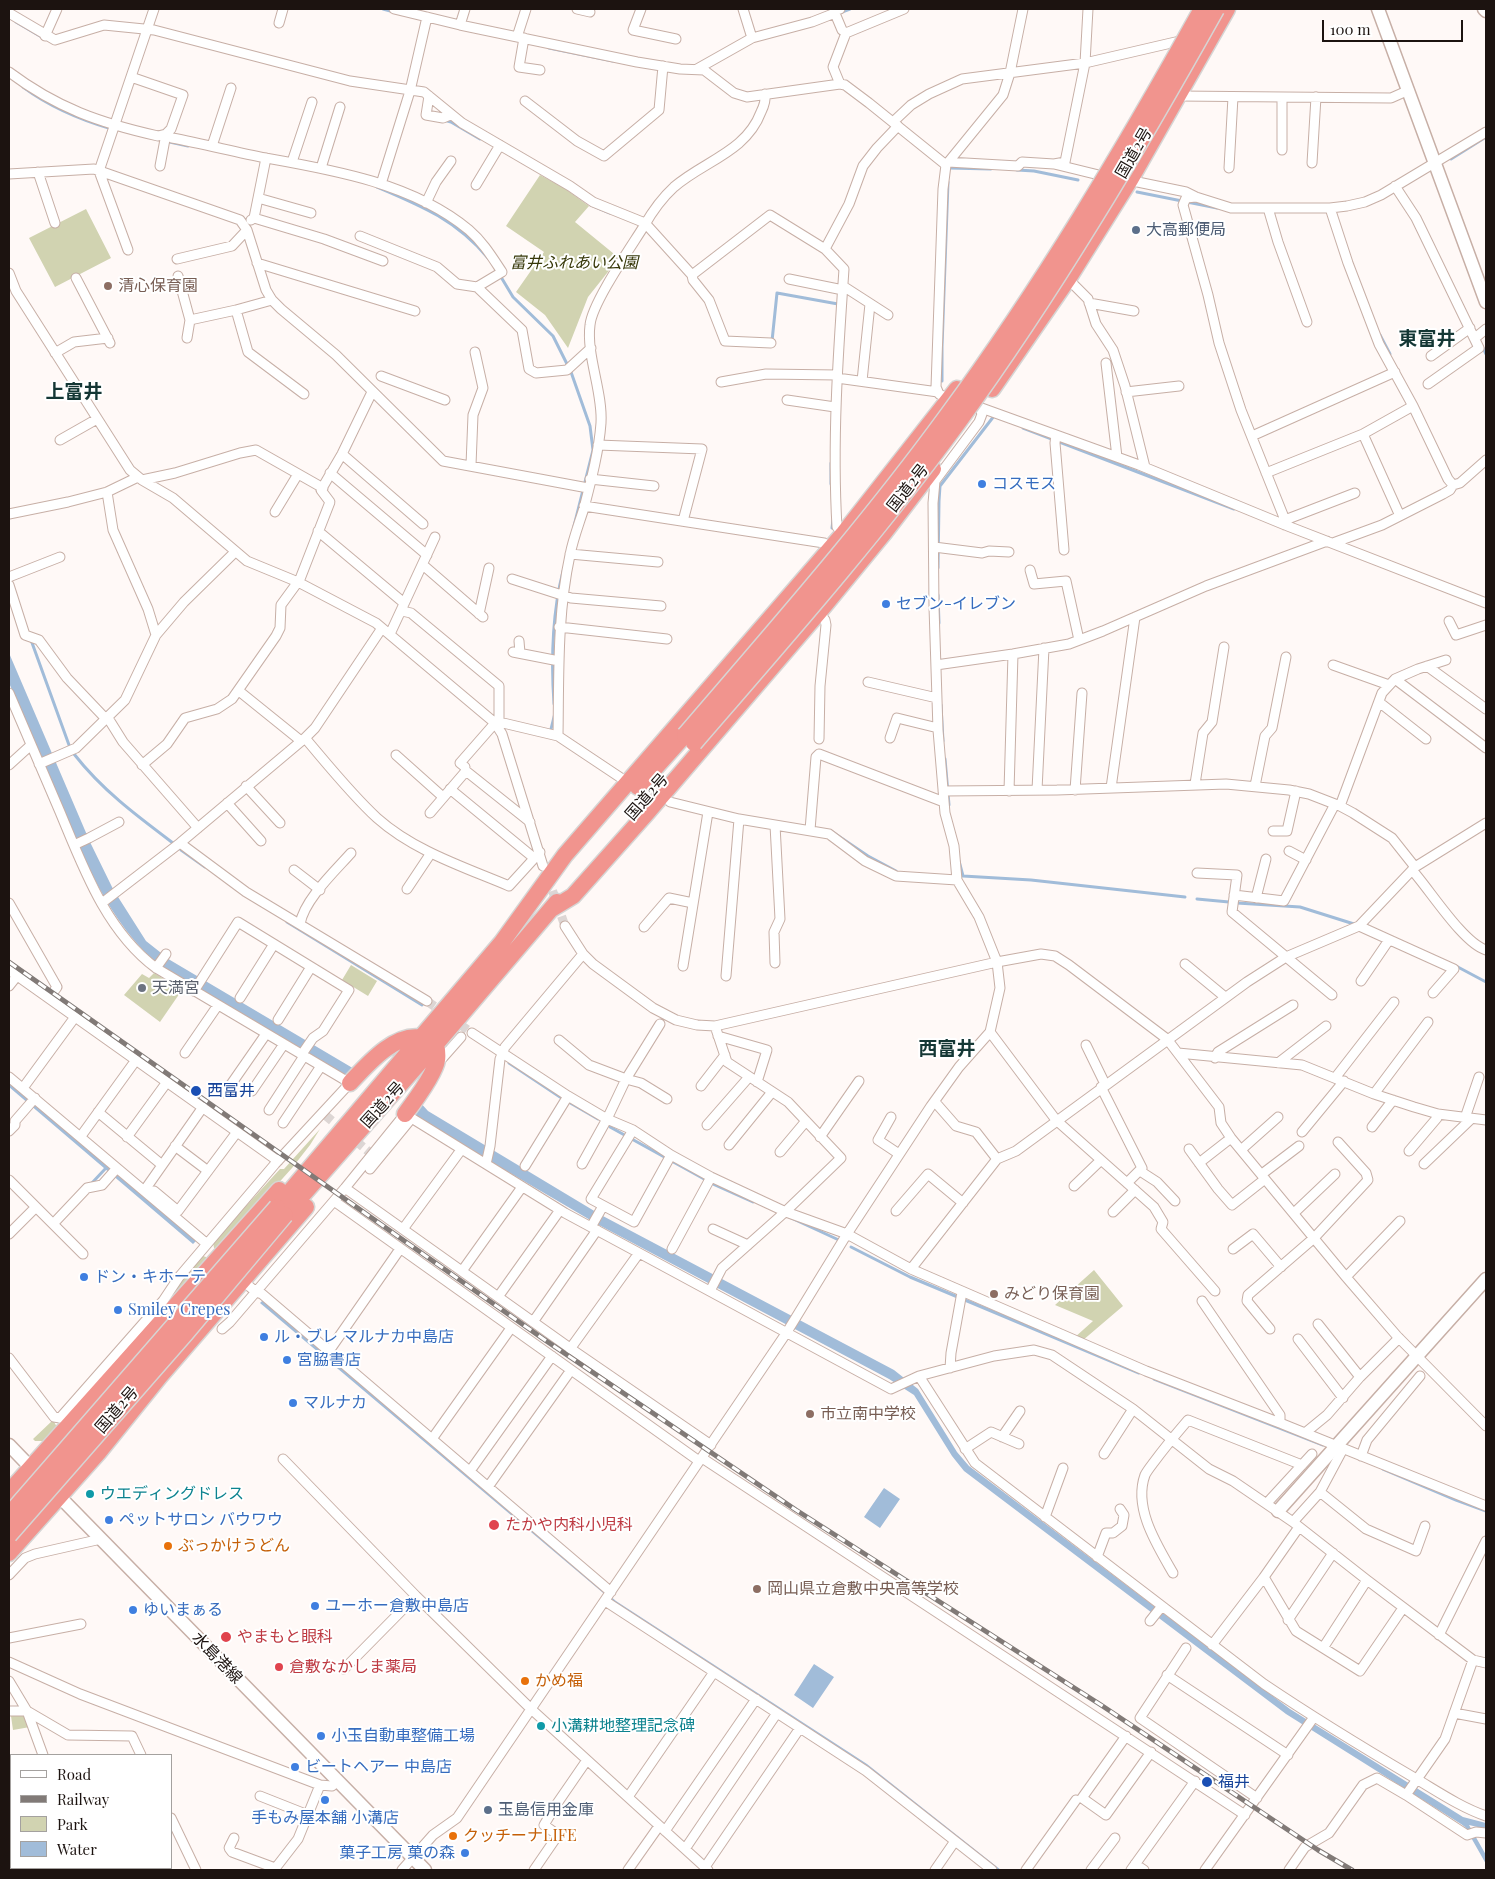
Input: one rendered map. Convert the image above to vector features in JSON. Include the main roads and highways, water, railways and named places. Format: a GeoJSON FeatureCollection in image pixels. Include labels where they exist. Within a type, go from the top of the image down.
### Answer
{"type":"FeatureCollection","features":[{"type":"Feature","properties":{"kind":"highway"},"geometry":{"type":"LineString","coordinates":[[497,948],[564,855],[844,533],[944,396],[991,342],[1064,232],[1194,9]]}},
{"type":"Feature","properties":{"kind":"highway","name":"国道2号"},"geometry":{"type":"LineString","coordinates":[[9,1536],[185,1334],[281,1211],[347,1122],[429,1041],[550,910],[895,485],[969,386],[1030,297],[1125,144],[1202,9]]}},
{"type":"Feature","properties":{"kind":"highway"},"geometry":{"type":"LineString","coordinates":[[550,910],[573,896],[646,814],[845,581],[923,499],[979,406],[1068,279],[1130,180],[1225,9]]}},
{"type":"Feature","properties":{"kind":"highway","name":"国道2号"},"geometry":{"type":"LineString","coordinates":[[9,1515],[281,1211],[409,1075],[429,1041],[497,948],[855,555],[899,501],[990,378],[1085,236],[1136,150],[1225,9]]}},
{"type":"Feature","properties":{"kind":"highway"},"geometry":{"type":"LineString","coordinates":[[826,554],[845,581]]}},
{"type":"Feature","properties":{"kind":"highway"},"geometry":{"type":"LineString","coordinates":[[350,1083],[373,1060],[397,1042],[409,1037],[429,1041],[438,1058],[408,1117]]}},
{"type":"Feature","properties":{"kind":"highway"},"geometry":{"type":"LineString","coordinates":[[9,1553],[59,1497],[365,1136],[409,1075]]}},
{"type":"Feature","properties":{"kind":"highway"},"geometry":{"type":"LineString","coordinates":[[9,1492],[317,1148],[347,1122]]}},
{"type":"Feature","properties":{"kind":"water"},"geometry":{"type":"Polygon","coordinates":[[[9,653],[90,842],[113,889],[146,941],[170,960],[356,1070],[346,1076],[162,967],[126,931],[98,887],[9,683],[9,653]]]}},
{"type":"Feature","properties":{"kind":"water"},"geometry":{"type":"Polygon","coordinates":[[[9,1079],[198,1239],[193,1244],[9,1087],[9,1079]]]}},
{"type":"Feature","properties":{"kind":"water"},"geometry":{"type":"Polygon","coordinates":[[[419,1101],[428,1111],[601,1215],[894,1370],[918,1389],[957,1452],[969,1466],[1290,1709],[1463,1817],[1486,1823],[1486,1829],[1469,1825],[1486,1855],[1486,1864],[1465,1827],[1286,1714],[964,1471],[952,1456],[914,1395],[889,1379],[597,1224],[493,1163],[412,1113],[419,1101]]]}},
{"type":"Feature","properties":{"kind":"water"},"geometry":{"type":"Polygon","coordinates":[[[263,1300],[616,1601],[867,1764],[1001,1870],[997,1870],[865,1766],[615,1603],[260,1303],[263,1300]]]}},
{"type":"Feature","properties":{"kind":"water"},"geometry":{"type":"Polygon","coordinates":[[[884,1488],[900,1499],[880,1528],[864,1517],[884,1488]]]}},
{"type":"Feature","properties":{"kind":"water"},"geometry":{"type":"Polygon","coordinates":[[[814,1664],[834,1677],[813,1708],[794,1695],[814,1664]]]}},
{"type":"Feature","properties":{"kind":"waterway"},"geometry":{"type":"LineString","coordinates":[[383,9],[394,12]]}},
{"type":"Feature","properties":{"kind":"waterway"},"geometry":{"type":"LineString","coordinates":[[842,12],[850,9]]}},
{"type":"Feature","properties":{"kind":"waterway"},"geometry":{"type":"LineString","coordinates":[[16,22],[45,39]]}},
{"type":"Feature","properties":{"kind":"waterway"},"geometry":{"type":"LineString","coordinates":[[549,48],[613,61]]}},
{"type":"Feature","properties":{"kind":"waterway"},"geometry":{"type":"LineString","coordinates":[[23,87],[44,101],[66,112],[112,129]]}},
{"type":"Feature","properties":{"kind":"waterway"},"geometry":{"type":"LineString","coordinates":[[444,120],[480,139]]}},
{"type":"Feature","properties":{"kind":"waterway"},"geometry":{"type":"LineString","coordinates":[[1451,159],[1486,137]]}},
{"type":"Feature","properties":{"kind":"waterway"},"geometry":{"type":"LineString","coordinates":[[165,141],[188,146]]}},
{"type":"Feature","properties":{"kind":"waterway"},"geometry":{"type":"LineString","coordinates":[[949,168],[991,169]]}},
{"type":"Feature","properties":{"kind":"waterway"},"geometry":{"type":"LineString","coordinates":[[1017,170],[1034,171],[1078,180]]}},
{"type":"Feature","properties":{"kind":"waterway"},"geometry":{"type":"LineString","coordinates":[[942,381],[948,182]]}},
{"type":"Feature","properties":{"kind":"waterway"},"geometry":{"type":"LineString","coordinates":[[377,187],[437,215],[463,234],[488,258]]}},
{"type":"Feature","properties":{"kind":"waterway"},"geometry":{"type":"LineString","coordinates":[[1137,192],[1217,208]]}},
{"type":"Feature","properties":{"kind":"waterway"},"geometry":{"type":"LineString","coordinates":[[591,205],[610,213]]}},
{"type":"Feature","properties":{"kind":"waterway"},"geometry":{"type":"LineString","coordinates":[[501,277],[513,297],[553,336],[571,372],[590,426],[593,450],[574,526]]}},
{"type":"Feature","properties":{"kind":"waterway"},"geometry":{"type":"LineString","coordinates":[[772,341],[777,293],[838,304]]}},
{"type":"Feature","properties":{"kind":"waterway"},"geometry":{"type":"LineString","coordinates":[[1380,335],[1390,354]]}},
{"type":"Feature","properties":{"kind":"waterway"},"geometry":{"type":"LineString","coordinates":[[1482,346],[1486,354]]}},
{"type":"Feature","properties":{"kind":"waterway"},"geometry":{"type":"LineString","coordinates":[[938,568],[940,486],[994,416]]}},
{"type":"Feature","properties":{"kind":"waterway"},"geometry":{"type":"LineString","coordinates":[[1023,428],[1234,509]]}},
{"type":"Feature","properties":{"kind":"waterway"},"geometry":{"type":"LineString","coordinates":[[831,463],[831,484]]}},
{"type":"Feature","properties":{"kind":"waterway"},"geometry":{"type":"LineString","coordinates":[[832,528],[833,520]]}},
{"type":"Feature","properties":{"kind":"waterway"},"geometry":{"type":"LineString","coordinates":[[554,704],[553,637],[559,587],[563,571]]}},
{"type":"Feature","properties":{"kind":"waterway"},"geometry":{"type":"LineString","coordinates":[[938,595],[939,623]]}},
{"type":"Feature","properties":{"kind":"waterway"},"geometry":{"type":"LineString","coordinates":[[31,640],[69,745]]}},
{"type":"Feature","properties":{"kind":"waterway"},"geometry":{"type":"LineString","coordinates":[[941,705],[943,741]]}},
{"type":"Feature","properties":{"kind":"waterway"},"geometry":{"type":"LineString","coordinates":[[551,729],[555,713]]}},
{"type":"Feature","properties":{"kind":"waterway"},"geometry":{"type":"LineString","coordinates":[[74,754],[108,791],[173,843]]}},
{"type":"Feature","properties":{"kind":"waterway"},"geometry":{"type":"LineString","coordinates":[[945,759],[949,805]]}},
{"type":"Feature","properties":{"kind":"waterway"},"geometry":{"type":"LineString","coordinates":[[831,831],[868,856],[896,871]]}},
{"type":"Feature","properties":{"kind":"waterway"},"geometry":{"type":"LineString","coordinates":[[181,850],[205,867]]}},
{"type":"Feature","properties":{"kind":"waterway"},"geometry":{"type":"LineString","coordinates":[[959,861],[963,876]]}},
{"type":"Feature","properties":{"kind":"waterway"},"geometry":{"type":"LineString","coordinates":[[963,876],[1031,880],[1185,897]]}},
{"type":"Feature","properties":{"kind":"waterway"},"geometry":{"type":"LineString","coordinates":[[1197,899],[1229,902]]}},
{"type":"Feature","properties":{"kind":"waterway"},"geometry":{"type":"LineString","coordinates":[[1237,903],[1300,907],[1354,924]]}},
{"type":"Feature","properties":{"kind":"waterway"},"geometry":{"type":"LineString","coordinates":[[287,922],[422,1005]]}},
{"type":"Feature","properties":{"kind":"waterway"},"geometry":{"type":"LineString","coordinates":[[1456,966],[1486,982]]}},
{"type":"Feature","properties":{"kind":"waterway"},"geometry":{"type":"LineString","coordinates":[[509,1063],[560,1097],[598,1119]]}},
{"type":"Feature","properties":{"kind":"waterway"},"geometry":{"type":"LineString","coordinates":[[610,1127],[715,1185],[753,1202]]}},
{"type":"Feature","properties":{"kind":"waterway"},"geometry":{"type":"LineString","coordinates":[[91,1184],[106,1168]]}},
{"type":"Feature","properties":{"kind":"waterway"},"geometry":{"type":"LineString","coordinates":[[789,1217],[841,1241]]}},
{"type":"Feature","properties":{"kind":"waterway"},"geometry":{"type":"LineString","coordinates":[[851,1247],[910,1277],[1139,1373]]}},
{"type":"Feature","properties":{"kind":"waterway"},"geometry":{"type":"LineString","coordinates":[[1154,1379],[1323,1445]]}},
{"type":"Feature","properties":{"kind":"waterway"},"geometry":{"type":"LineString","coordinates":[[1383,1469],[1486,1511]]}},
{"type":"Feature","properties":{"kind":"tunnel"},"geometry":{"type":"LineString","coordinates":[[637,786],[663,799]]}},
{"type":"Feature","properties":{"kind":"tunnel"},"geometry":{"type":"LineString","coordinates":[[548,878],[565,926]]}},
{"type":"Feature","properties":{"kind":"tunnel"},"geometry":{"type":"LineString","coordinates":[[427,1001],[472,1033]]}},
{"type":"Feature","properties":{"kind":"tunnel"},"geometry":{"type":"LineString","coordinates":[[325,1115],[369,1152]]}},
{"type":"Feature","properties":{"kind":"railway"},"geometry":{"type":"LineString","coordinates":[[9,962],[542,1338],[796,1510],[1101,1705],[1318,1850],[1352,1870]]}},
{"type":"Feature","properties":{"kind":"place","name":"大高郵便局"},"geometry":{"type":"Point","coordinates":[1136,230]}},
{"type":"Feature","properties":{"kind":"place","name":"清心保育園"},"geometry":{"type":"Point","coordinates":[108,286]}},
{"type":"Feature","properties":{"kind":"place","name":"コスモス"},"geometry":{"type":"Point","coordinates":[982,484]}},
{"type":"Feature","properties":{"kind":"place","name":"セブン-イレブン"},"geometry":{"type":"Point","coordinates":[886,604]}},
{"type":"Feature","properties":{"kind":"place","name":"天満宮"},"geometry":{"type":"Point","coordinates":[142,988]}},
{"type":"Feature","properties":{"kind":"place","name":"西富井"},"geometry":{"type":"Point","coordinates":[196,1091]}},
{"type":"Feature","properties":{"kind":"place","name":"ドン・キホーテ"},"geometry":{"type":"Point","coordinates":[84,1277]}},
{"type":"Feature","properties":{"kind":"place","name":"みどり保育園"},"geometry":{"type":"Point","coordinates":[994,1294]}},
{"type":"Feature","properties":{"kind":"place","name":"Smiley Crepes"},"geometry":{"type":"Point","coordinates":[118,1310]}},
{"type":"Feature","properties":{"kind":"place","name":"ル・ブレ マルナカ中島店"},"geometry":{"type":"Point","coordinates":[264,1337]}},
{"type":"Feature","properties":{"kind":"place","name":"宮脇書店"},"geometry":{"type":"Point","coordinates":[287,1360]}},
{"type":"Feature","properties":{"kind":"place","name":"マルナカ"},"geometry":{"type":"Point","coordinates":[293,1403]}},
{"type":"Feature","properties":{"kind":"place","name":"市立南中学校"},"geometry":{"type":"Point","coordinates":[810,1414]}},
{"type":"Feature","properties":{"kind":"place","name":"ウエディングドレス"},"geometry":{"type":"Point","coordinates":[90,1494]}},
{"type":"Feature","properties":{"kind":"place","name":"ペットサロン バウワウ"},"geometry":{"type":"Point","coordinates":[109,1520]}},
{"type":"Feature","properties":{"kind":"place","name":"たかや内科小児科"},"geometry":{"type":"Point","coordinates":[494,1525]}},
{"type":"Feature","properties":{"kind":"place","name":"ぶっかけうどん"},"geometry":{"type":"Point","coordinates":[168,1546]}},
{"type":"Feature","properties":{"kind":"place","name":"岡山県立倉敷中央高等学校"},"geometry":{"type":"Point","coordinates":[757,1589]}},
{"type":"Feature","properties":{"kind":"place","name":"ユーホー倉敷中島店"},"geometry":{"type":"Point","coordinates":[315,1606]}},
{"type":"Feature","properties":{"kind":"place","name":"ゆいまぁる"},"geometry":{"type":"Point","coordinates":[133,1610]}},
{"type":"Feature","properties":{"kind":"place","name":"やまもと眼科"},"geometry":{"type":"Point","coordinates":[226,1637]}},
{"type":"Feature","properties":{"kind":"place","name":"倉敷なかしま薬局"},"geometry":{"type":"Point","coordinates":[279,1667]}},
{"type":"Feature","properties":{"kind":"place","name":"かめ福"},"geometry":{"type":"Point","coordinates":[525,1681]}},
{"type":"Feature","properties":{"kind":"place","name":"小溝耕地整理記念碑"},"geometry":{"type":"Point","coordinates":[541,1726]}},
{"type":"Feature","properties":{"kind":"place","name":"小玉自動車整備工場"},"geometry":{"type":"Point","coordinates":[321,1736]}},
{"type":"Feature","properties":{"kind":"place","name":"ビートヘアー 中島店"},"geometry":{"type":"Point","coordinates":[295,1767]}},
{"type":"Feature","properties":{"kind":"place","name":"福井"},"geometry":{"type":"Point","coordinates":[1207,1782]}},
{"type":"Feature","properties":{"kind":"place","name":"手もみ屋本舗 小溝店"},"geometry":{"type":"Point","coordinates":[325,1800]}},
{"type":"Feature","properties":{"kind":"place","name":"玉島信用金庫"},"geometry":{"type":"Point","coordinates":[488,1810]}},
{"type":"Feature","properties":{"kind":"place","name":"クッチーナLIFE"},"geometry":{"type":"Point","coordinates":[453,1836]}},
{"type":"Feature","properties":{"kind":"place","name":"菓子工房 菓の森"},"geometry":{"type":"Point","coordinates":[465,1853]}},
{"type":"Feature","properties":{"kind":"district","name":"東富井"},"geometry":{"type":"Point","coordinates":[1427,339]}},
{"type":"Feature","properties":{"kind":"district","name":"上富井"},"geometry":{"type":"Point","coordinates":[74,392]}},
{"type":"Feature","properties":{"kind":"district","name":"西富井"},"geometry":{"type":"Point","coordinates":[947,1049]}},
{"type":"Feature","properties":{"kind":"park label","name":"富井ふれあい公園"},"geometry":{"type":"Point","coordinates":[574,263]}}]}
